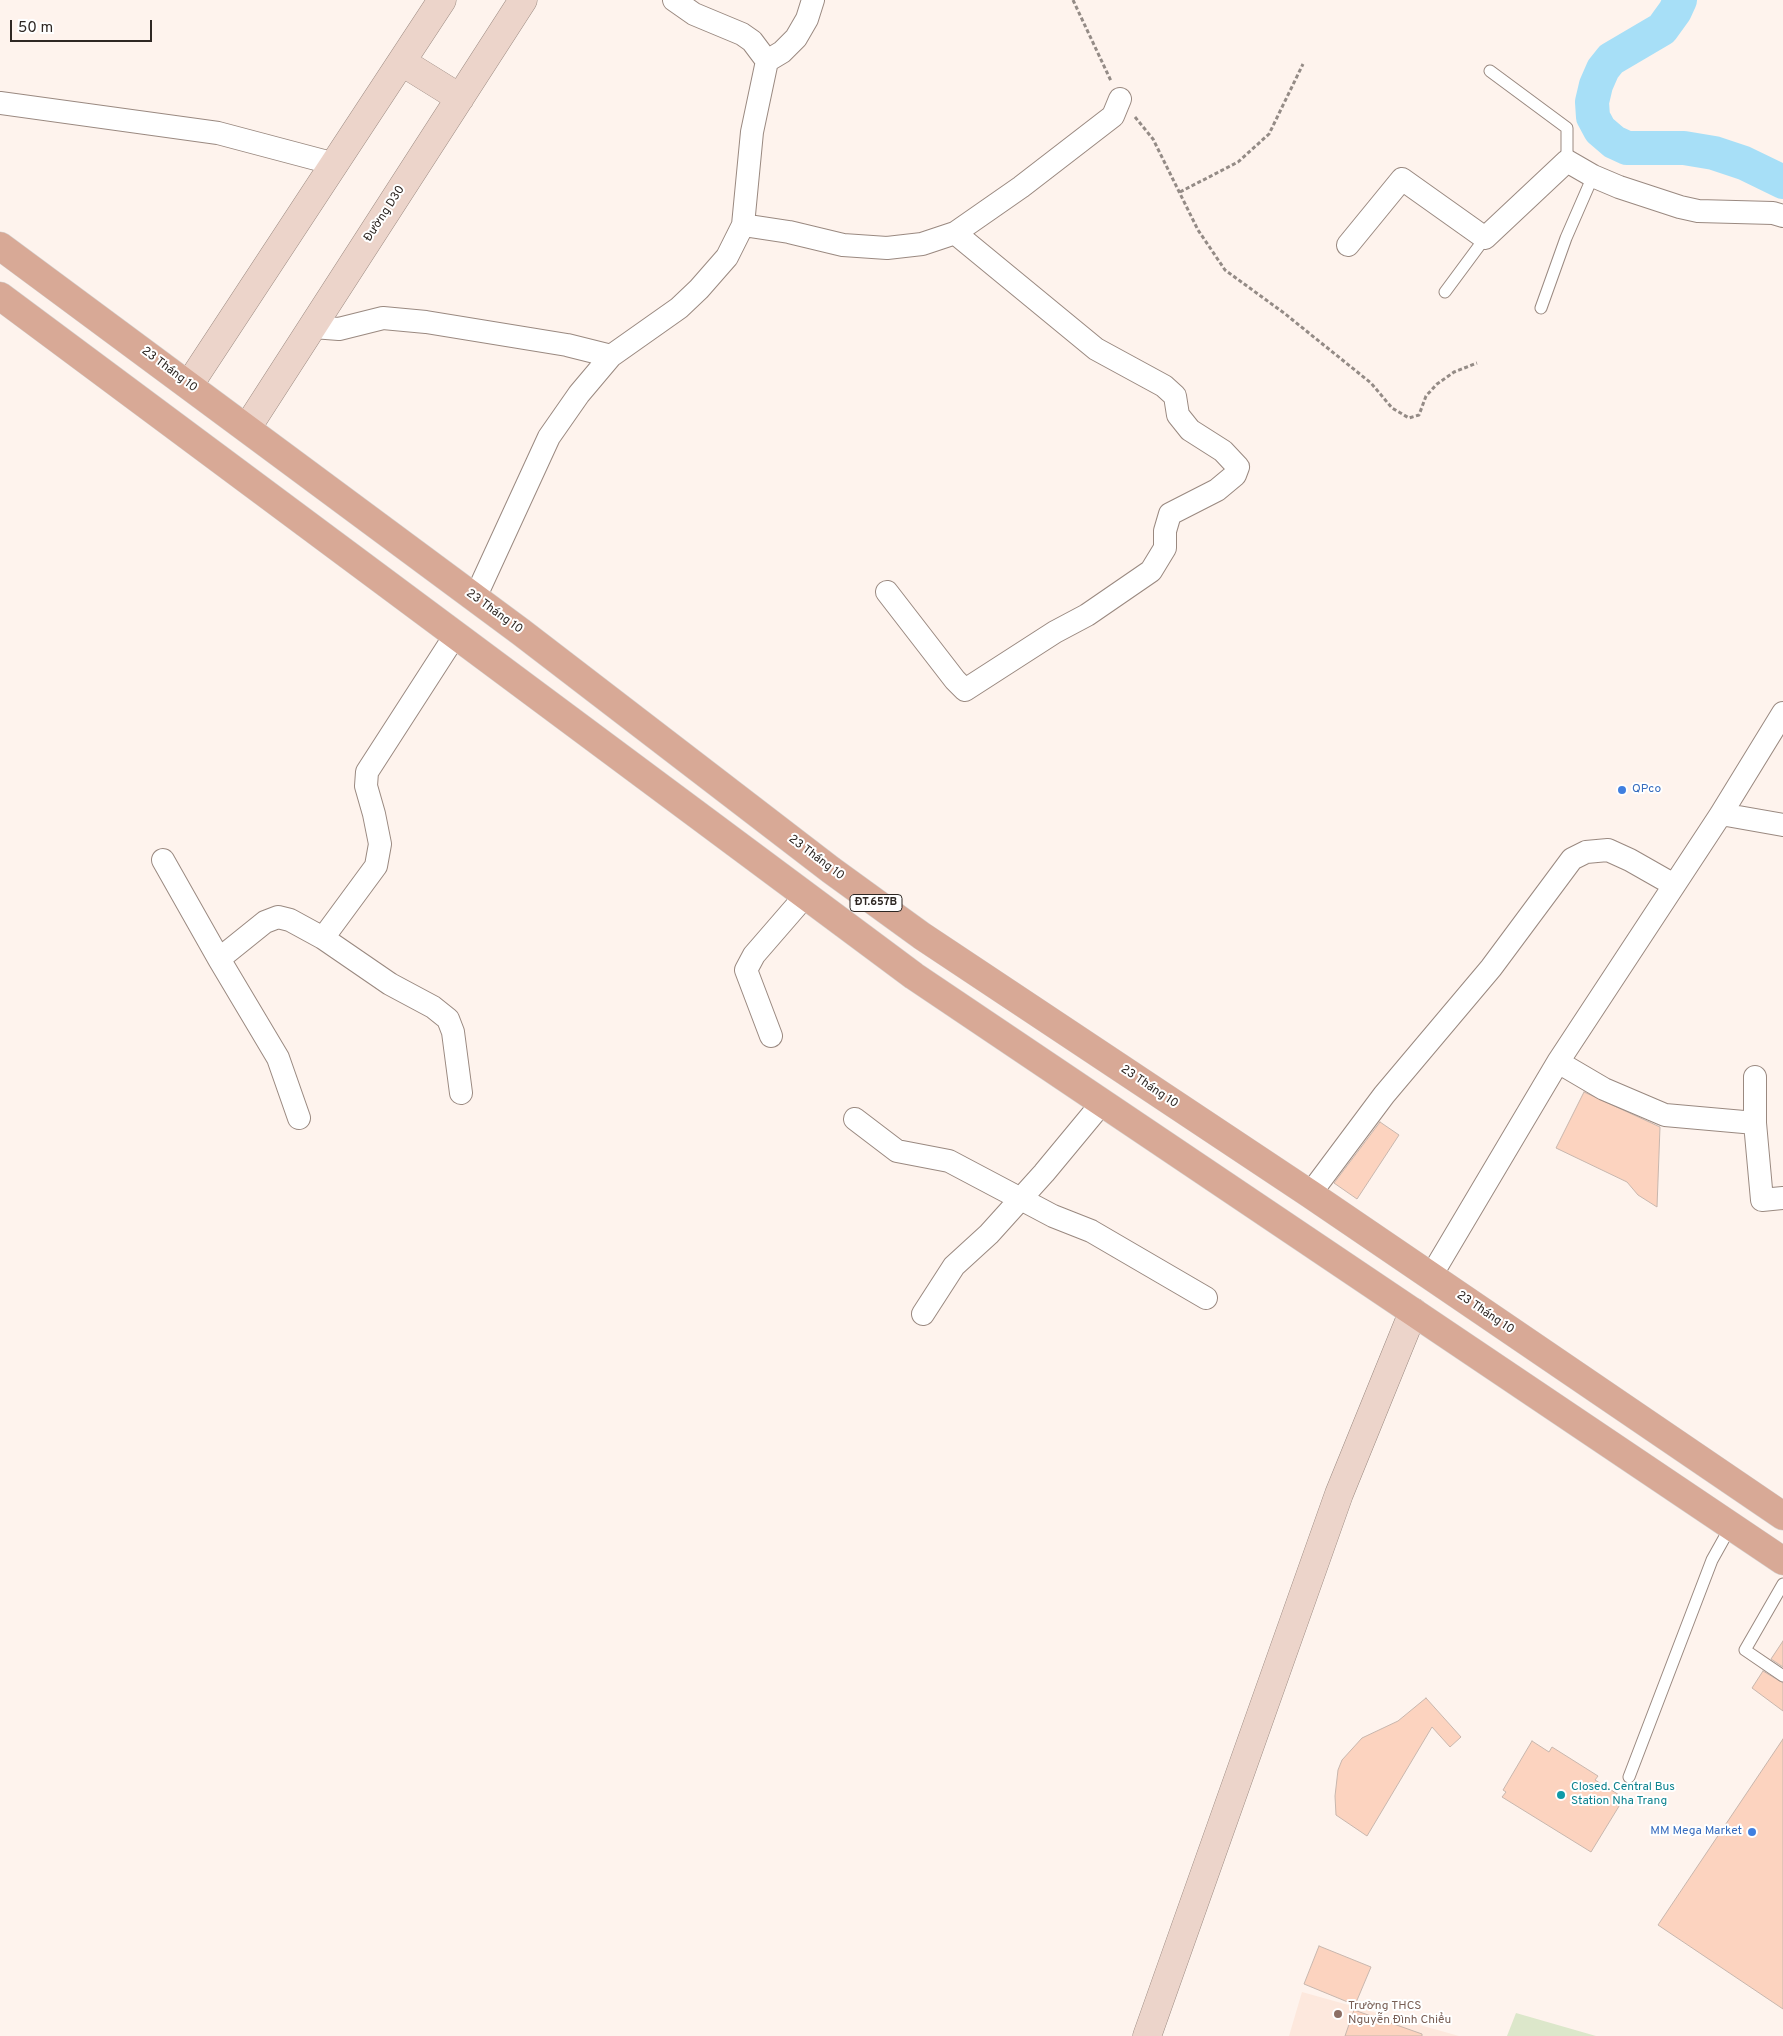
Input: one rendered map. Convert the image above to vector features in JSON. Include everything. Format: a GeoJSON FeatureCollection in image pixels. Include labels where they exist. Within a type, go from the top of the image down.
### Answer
{"type":"FeatureCollection","features":[{"type":"Feature","properties":{"kind":"main road","name":"23 Tháng 10"},"geometry":{"type":"LineString","coordinates":[[0,246],[475,598],[898,919],[1310,1194],[1783,1516]]}},
{"type":"Feature","properties":{"kind":"main road","name":"ĐT.657B"},"geometry":{"type":"LineString","coordinates":[[0,296],[167,418],[914,976],[1783,1561]]}},
{"type":"Feature","properties":{"kind":"main road"},"geometry":{"type":"LineString","coordinates":[[167,418],[189,385]]}},
{"type":"Feature","properties":{"kind":"main road"},"geometry":{"type":"LineString","coordinates":[[225,462],[247,428]]}},
{"type":"Feature","properties":{"kind":"main road"},"geometry":{"type":"LineString","coordinates":[[456,634],[475,598]]}},
{"type":"Feature","properties":{"kind":"main road"},"geometry":{"type":"LineString","coordinates":[[1413,1312],[1431,1276]]}},
{"type":"Feature","properties":{"kind":"main road"},"geometry":{"type":"LineString","coordinates":[[1731,1526],[1751,1495]]}},
{"type":"Feature","properties":{"kind":"street"},"geometry":{"type":"LineString","coordinates":[[189,385],[442,0]]}},
{"type":"Feature","properties":{"kind":"street","name":"Đường D30"},"geometry":{"type":"LineString","coordinates":[[247,428],[523,0]]}},
{"type":"Feature","properties":{"kind":"street"},"geometry":{"type":"LineString","coordinates":[[475,598],[549,437],[579,394],[611,356],[679,308],[699,288],[727,257],[743,225],[752,132],[766,61],[752,42],[742,34],[694,14],[674,0]]}},
{"type":"Feature","properties":{"kind":"street"},"geometry":{"type":"LineString","coordinates":[[766,61],[782,52],[796,38],[807,19],[813,0]]}},
{"type":"Feature","properties":{"kind":"street"},"geometry":{"type":"LineString","coordinates":[[402,62],[460,98]]}},
{"type":"Feature","properties":{"kind":"street"},"geometry":{"type":"LineString","coordinates":[[743,225],[789,232],[843,245],[887,248],[922,244],[955,232],[1094,132],[1113,116],[1120,99]]}},
{"type":"Feature","properties":{"kind":"street"},"geometry":{"type":"LineString","coordinates":[[0,103],[218,133],[335,164]]}},
{"type":"Feature","properties":{"kind":"street"},"geometry":{"type":"LineString","coordinates":[[1348,245],[1402,179],[1485,238],[1567,161],[1594,176],[1628,190],[1698,211],[1772,213],[1783,216]]}},
{"type":"Feature","properties":{"kind":"street"},"geometry":{"type":"LineString","coordinates":[[887,592],[965,690],[1055,632],[1087,615],[1151,571],[1165,548],[1165,531],[1170,514],[1217,490],[1235,475],[1238,467],[1223,451],[1190,430],[1178,416],[1175,396],[1164,386],[1096,349],[955,232]]}},
{"type":"Feature","properties":{"kind":"street"},"geometry":{"type":"LineString","coordinates":[[313,327],[339,329],[382,318],[426,322],[567,345],[611,356]]}},
{"type":"Feature","properties":{"kind":"street"},"geometry":{"type":"LineString","coordinates":[[323,938],[376,866],[380,844],[366,786],[367,772],[456,634]]}},
{"type":"Feature","properties":{"kind":"street"},"geometry":{"type":"LineString","coordinates":[[1431,1276],[1558,1062],[1720,814],[1783,713]]}},
{"type":"Feature","properties":{"kind":"street"},"geometry":{"type":"LineString","coordinates":[[1720,814],[1783,824]]}},
{"type":"Feature","properties":{"kind":"street"},"geometry":{"type":"LineString","coordinates":[[1310,1194],[1384,1095],[1491,968],[1572,859],[1586,852],[1608,850],[1674,885]]}},
{"type":"Feature","properties":{"kind":"street"},"geometry":{"type":"LineString","coordinates":[[163,860],[278,1058],[299,1118]]}},
{"type":"Feature","properties":{"kind":"street"},"geometry":{"type":"LineString","coordinates":[[771,1036],[746,970],[754,955],[806,895]]}},
{"type":"Feature","properties":{"kind":"street"},"geometry":{"type":"LineString","coordinates":[[219,959],[265,922],[278,917],[290,920],[323,938],[390,984],[433,1007],[448,1019],[453,1032],[461,1094]]}},
{"type":"Feature","properties":{"kind":"street"},"geometry":{"type":"LineString","coordinates":[[1558,1062],[1604,1089],[1665,1115],[1755,1123]]}},
{"type":"Feature","properties":{"kind":"street"},"geometry":{"type":"LineString","coordinates":[[1755,1077],[1755,1123],[1762,1200],[1783,1198]]}},
{"type":"Feature","properties":{"kind":"street"},"geometry":{"type":"LineString","coordinates":[[924,1314],[954,1266],[989,1234],[1020,1200],[1102,1103]]}},
{"type":"Feature","properties":{"kind":"street"},"geometry":{"type":"LineString","coordinates":[[855,1119],[896,1151],[948,1161],[1020,1200],[1091,1231],[1206,1298]]}},
{"type":"Feature","properties":{"kind":"street"},"geometry":{"type":"LineString","coordinates":[[1147,2036],[1339,1494],[1413,1312]]}},
{"type":"Feature","properties":{"kind":"lane"},"geometry":{"type":"LineString","coordinates":[[1490,71],[1567,128],[1567,161]]}},
{"type":"Feature","properties":{"kind":"lane"},"geometry":{"type":"LineString","coordinates":[[1541,308],[1566,238],[1594,176]]}},
{"type":"Feature","properties":{"kind":"lane"},"geometry":{"type":"LineString","coordinates":[[1446,292],[1485,238]]}},
{"type":"Feature","properties":{"kind":"lane"},"geometry":{"type":"LineString","coordinates":[[1629,1778],[1712,1560],[1731,1526]]}},
{"type":"Feature","properties":{"kind":"lane"},"geometry":{"type":"LineString","coordinates":[[1783,1584],[1745,1650],[1783,1676]]}},
{"type":"Feature","properties":{"kind":"path"},"geometry":{"type":"LineString","coordinates":[[1073,0],[1120,99],[1153,140],[1198,230],[1225,270],[1284,312],[1370,383],[1392,408],[1409,418],[1419,415],[1426,396],[1437,384],[1454,372],[1477,363]]}},
{"type":"Feature","properties":{"kind":"path"},"geometry":{"type":"LineString","coordinates":[[1180,192],[1238,162],[1268,134],[1303,64]]}},
{"type":"Feature","properties":{"kind":"shaded area","name":"Trường THCS Nguyễn Đình Chiểu"},"geometry":{"type":"Polygon","coordinates":[[[1302,1992],[1459,2036],[1289,2036],[1302,1992]]]}},
{"type":"Feature","properties":{"kind":"green space"},"geometry":{"type":"Polygon","coordinates":[[[1516,2013],[1596,2036],[1507,2036],[1516,2013]]]}},
{"type":"Feature","properties":{"kind":"building"},"geometry":{"type":"Polygon","coordinates":[[[1584,1092],[1660,1127],[1657,1207],[1638,1195],[1627,1182],[1556,1148],[1584,1092]]]}},
{"type":"Feature","properties":{"kind":"building"},"geometry":{"type":"Polygon","coordinates":[[[1380,1122],[1399,1135],[1357,1199],[1334,1183],[1380,1122]]]}},
{"type":"Feature","properties":{"kind":"building"},"geometry":{"type":"Polygon","coordinates":[[[1783,1641],[1783,1667],[1771,1659],[1783,1641]]]}},
{"type":"Feature","properties":{"kind":"building"},"geometry":{"type":"Polygon","coordinates":[[[1763,1671],[1783,1683],[1783,1711],[1752,1688],[1763,1671]]]}},
{"type":"Feature","properties":{"kind":"building"},"geometry":{"type":"Polygon","coordinates":[[[1426,1698],[1461,1737],[1450,1747],[1432,1727],[1367,1836],[1336,1815],[1335,1796],[1338,1770],[1342,1760],[1362,1738],[1398,1721],[1426,1698]]]}},
{"type":"Feature","properties":{"kind":"building","name":"MM Mega Market"},"geometry":{"type":"Polygon","coordinates":[[[1783,1739],[1783,2009],[1658,1925],[1783,1739]]]}},
{"type":"Feature","properties":{"kind":"building","name":"Closed. Central Bus Station Nha Trang"},"geometry":{"type":"Polygon","coordinates":[[[1532,1741],[1549,1752],[1552,1747],[1598,1776],[1595,1780],[1624,1798],[1591,1852],[1502,1797],[1506,1792],[1503,1790],[1532,1741]]]}},
{"type":"Feature","properties":{"kind":"building"},"geometry":{"type":"Polygon","coordinates":[[[1319,1946],[1371,1967],[1355,2005],[1304,1984],[1319,1946]]]}},
{"type":"Feature","properties":{"kind":"building"},"geometry":{"type":"Polygon","coordinates":[[[1354,2010],[1422,2034],[1422,2036],[1345,2036],[1354,2010]]]}},
{"type":"Feature","properties":{"kind":"waterway"},"geometry":{"type":"LineString","coordinates":[[1680,0],[1675,11],[1662,29],[1611,59],[1603,69],[1596,85],[1592,102],[1593,117],[1600,130],[1614,142],[1627,148],[1684,148],[1714,153],[1744,163],[1783,182]]}},
{"type":"Feature","properties":{"kind":"place","name":"QPco"},"geometry":{"type":"Point","coordinates":[1622,790]}},
{"type":"Feature","properties":{"kind":"place","name":"Closed. Central Bus Station Nha Trang"},"geometry":{"type":"Point","coordinates":[1561,1795]}},
{"type":"Feature","properties":{"kind":"place","name":"MM Mega Market"},"geometry":{"type":"Point","coordinates":[1752,1832]}},
{"type":"Feature","properties":{"kind":"place","name":"Trường THCS Nguyễn Đình Chiểu"},"geometry":{"type":"Point","coordinates":[1338,2014]}}]}
